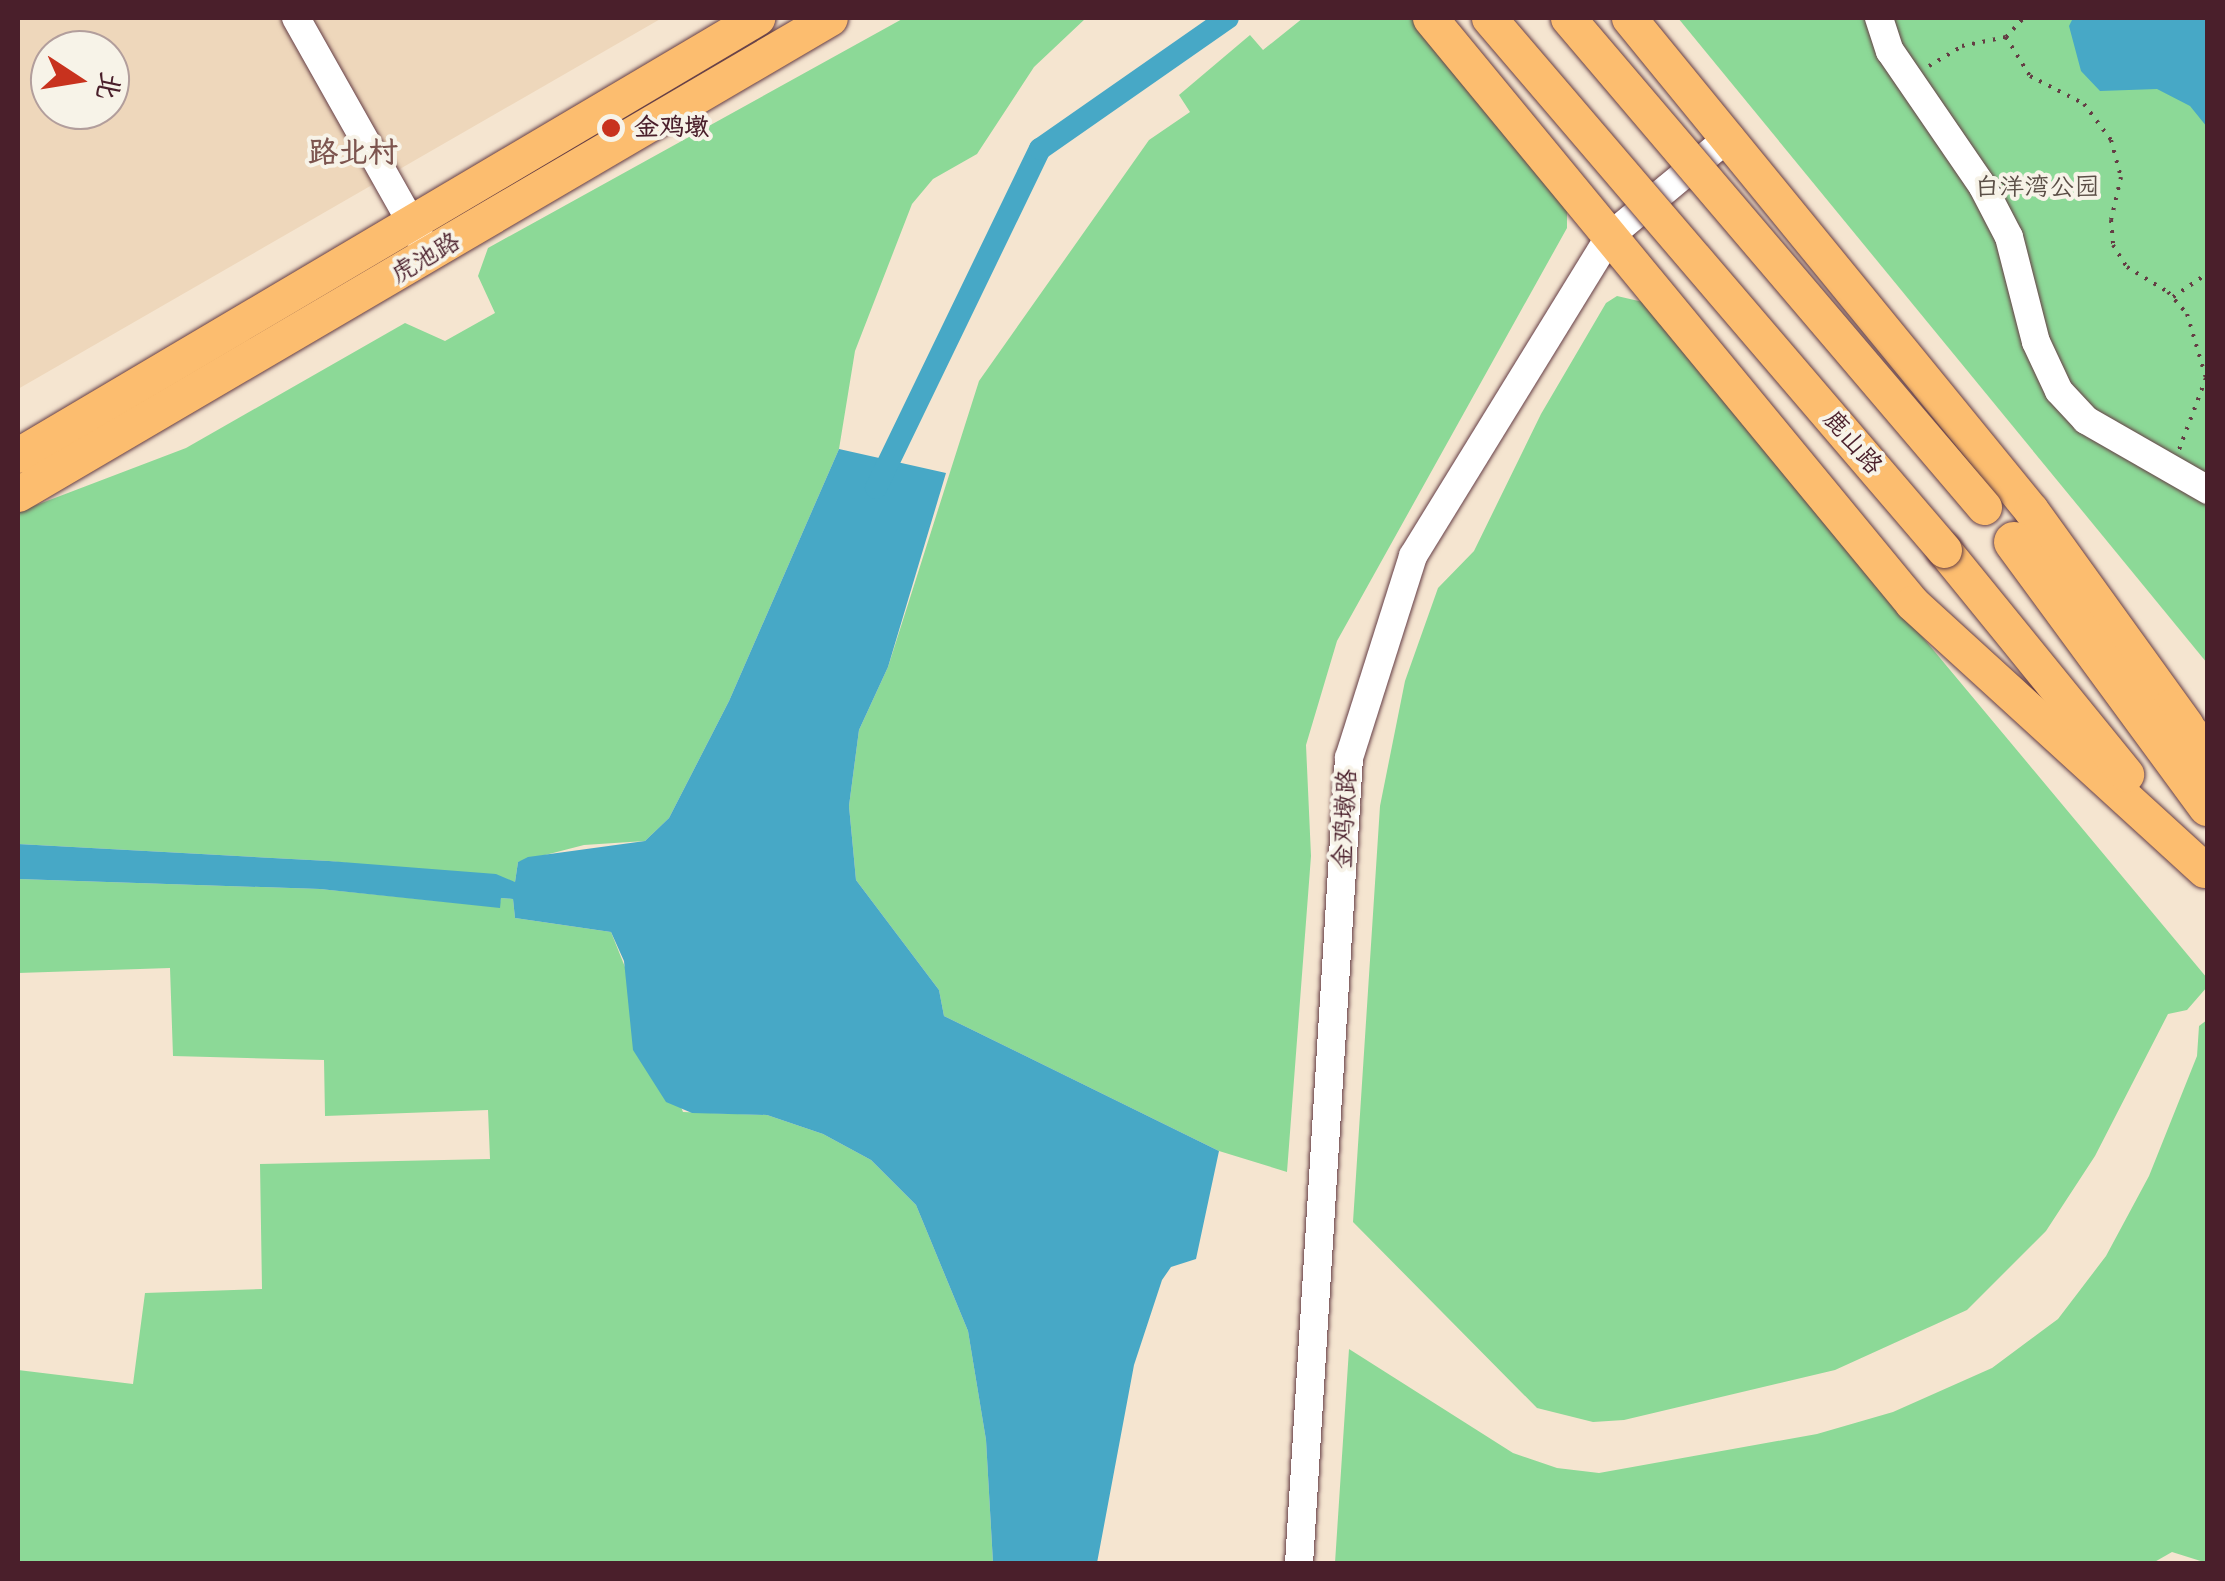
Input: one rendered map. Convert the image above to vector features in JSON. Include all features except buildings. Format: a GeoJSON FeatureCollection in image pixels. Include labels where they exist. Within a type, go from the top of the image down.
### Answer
{"type":"FeatureCollection","features":[{"type":"Feature","properties":{"kind":"highway"},"geometry":{"type":"LineString","coordinates":[[2014,542],[2208,806]]}},
{"type":"Feature","properties":{"kind":"main road","name":"虎池路"},"geometry":{"type":"LineString","coordinates":[[18,456],[410,220],[757,18]]}},
{"type":"Feature","properties":{"kind":"main road","name":"虎池路"},"geometry":{"type":"LineString","coordinates":[[18,494],[430,256],[830,18]]}},
{"type":"Feature","properties":{"kind":"main road"},"geometry":{"type":"LineString","coordinates":[[1430,18],[1912,603],[2206,872]]}},
{"type":"Feature","properties":{"kind":"main road","name":"鹿山路"},"geometry":{"type":"LineString","coordinates":[[1489,18],[1944,550],[2206,872]]}},
{"type":"Feature","properties":{"kind":"main road"},"geometry":{"type":"LineString","coordinates":[[1568,18],[2014,542],[2197,738]]}},
{"type":"Feature","properties":{"kind":"main road"},"geometry":{"type":"LineString","coordinates":[[1630,18],[2031,510],[2197,738]]}},
{"type":"Feature","properties":{"kind":"street"},"geometry":{"type":"LineString","coordinates":[[296,18],[430,256]]}},
{"type":"Feature","properties":{"kind":"street"},"geometry":{"type":"LineString","coordinates":[[1878,18],[1907,78],[1983,187],[2009,237],[2036,342],[2059,391],[2086,420],[2208,490]]}},
{"type":"Feature","properties":{"kind":"street","name":"金鸡墩路"},"geometry":{"type":"LineString","coordinates":[[1299,1564],[1326,1190],[1350,758],[1413,556],[1610,236],[1730,136]]}},
{"type":"Feature","properties":{"kind":"path"},"geometry":{"type":"LineString","coordinates":[[1907,78],[1962,46],[2006,37],[2024,18]]}},
{"type":"Feature","properties":{"kind":"path"},"geometry":{"type":"LineString","coordinates":[[2006,37],[2030,76],[2084,104],[2111,140],[2121,178],[2110,220],[2113,246],[2127,267],[2173,298],[2187,314],[2206,378],[2172,466]]}},
{"type":"Feature","properties":{"kind":"path"},"geometry":{"type":"LineString","coordinates":[[2173,298],[2208,272]]}},
{"type":"Feature","properties":{"kind":"shaded area"},"geometry":{"type":"Polygon","coordinates":[[[18,18],[662,18],[18,389],[18,18]]]}},
{"type":"Feature","properties":{"kind":"green space"},"geometry":{"type":"Polygon","coordinates":[[[904,18],[1086,18],[1034,67],[977,154],[933,179],[912,204],[855,351],[839,449],[729,701],[669,818],[645,841],[584,845],[518,862],[515,882],[329,861],[18,844],[18,512],[186,448],[405,323],[445,341],[495,313],[478,276],[488,248],[904,18]]]}},
{"type":"Feature","properties":{"kind":"green space"},"geometry":{"type":"Polygon","coordinates":[[[1303,18],[1414,18],[1567,211],[1567,228],[1337,641],[1306,745],[1311,856],[1287,1172],[1219,1151],[944,1016],[939,990],[856,880],[849,806],[859,730],[888,667],[979,381],[1149,140],[1190,112],[1179,95],[1250,35],[1263,50],[1303,18]]]}},
{"type":"Feature","properties":{"kind":"green space","name":"白洋湾公园"},"geometry":{"type":"Polygon","coordinates":[[[1678,18],[2207,18],[2207,663],[1678,18]]]}},
{"type":"Feature","properties":{"kind":"green space"},"geometry":{"type":"Polygon","coordinates":[[[1617,296],[1643,302],[2207,978],[2207,987],[2187,1010],[2168,1014],[2095,1156],[2046,1231],[1967,1310],[1835,1370],[1624,1420],[1593,1422],[1537,1408],[1353,1222],[1380,806],[1405,681],[1438,588],[1474,551],[1541,414],[1606,303],[1617,296]]]}},
{"type":"Feature","properties":{"kind":"green space"},"geometry":{"type":"Polygon","coordinates":[[[18,879],[320,889],[499,907],[501,898],[513,899],[515,918],[611,932],[683,1112],[767,1115],[823,1134],[871,1160],[916,1205],[968,1331],[986,1440],[993,1563],[18,1563],[18,1370],[133,1384],[145,1293],[262,1289],[260,1164],[490,1159],[488,1110],[325,1116],[324,1060],[173,1056],[170,968],[18,973],[18,879]]]}},
{"type":"Feature","properties":{"kind":"green space"},"geometry":{"type":"Polygon","coordinates":[[[2207,1020],[2207,1563],[2172,1552],[2151,1564],[1335,1563],[1349,1349],[1513,1453],[1557,1468],[1599,1473],[1817,1434],[1893,1412],[1992,1368],[2058,1319],[2106,1256],[2149,1176],[2197,1056],[2199,1026],[2207,1020]]]}},
{"type":"Feature","properties":{"kind":"water"},"geometry":{"type":"Polygon","coordinates":[[[2073,18],[2207,18],[2207,127],[2190,106],[2157,89],[2100,91],[2081,71],[2069,26],[2073,18]]]}},
{"type":"Feature","properties":{"kind":"water"},"geometry":{"type":"Polygon","coordinates":[[[839,449],[946,473],[888,667],[859,730],[849,806],[856,880],[939,990],[944,1016],[1219,1151],[1196,1259],[1171,1267],[1162,1280],[1134,1365],[1097,1563],[993,1563],[986,1440],[968,1331],[916,1205],[871,1160],[823,1134],[767,1115],[692,1113],[666,1102],[633,1050],[624,961],[611,932],[515,918],[513,899],[501,898],[500,908],[320,889],[18,879],[18,844],[329,861],[496,874],[515,882],[518,862],[528,857],[645,841],[669,818],[729,701],[839,449]]]}},
{"type":"Feature","properties":{"kind":"waterway"},"geometry":{"type":"LineString","coordinates":[[876,488],[1040,149],[1228,18]]}},
{"type":"Feature","properties":{"kind":"place","name":"金鸡墩"},"geometry":{"type":"Point","coordinates":[611,128]}},
{"type":"Feature","properties":{"kind":"district","name":"路北村"},"geometry":{"type":"Point","coordinates":[353,153]}}]}
